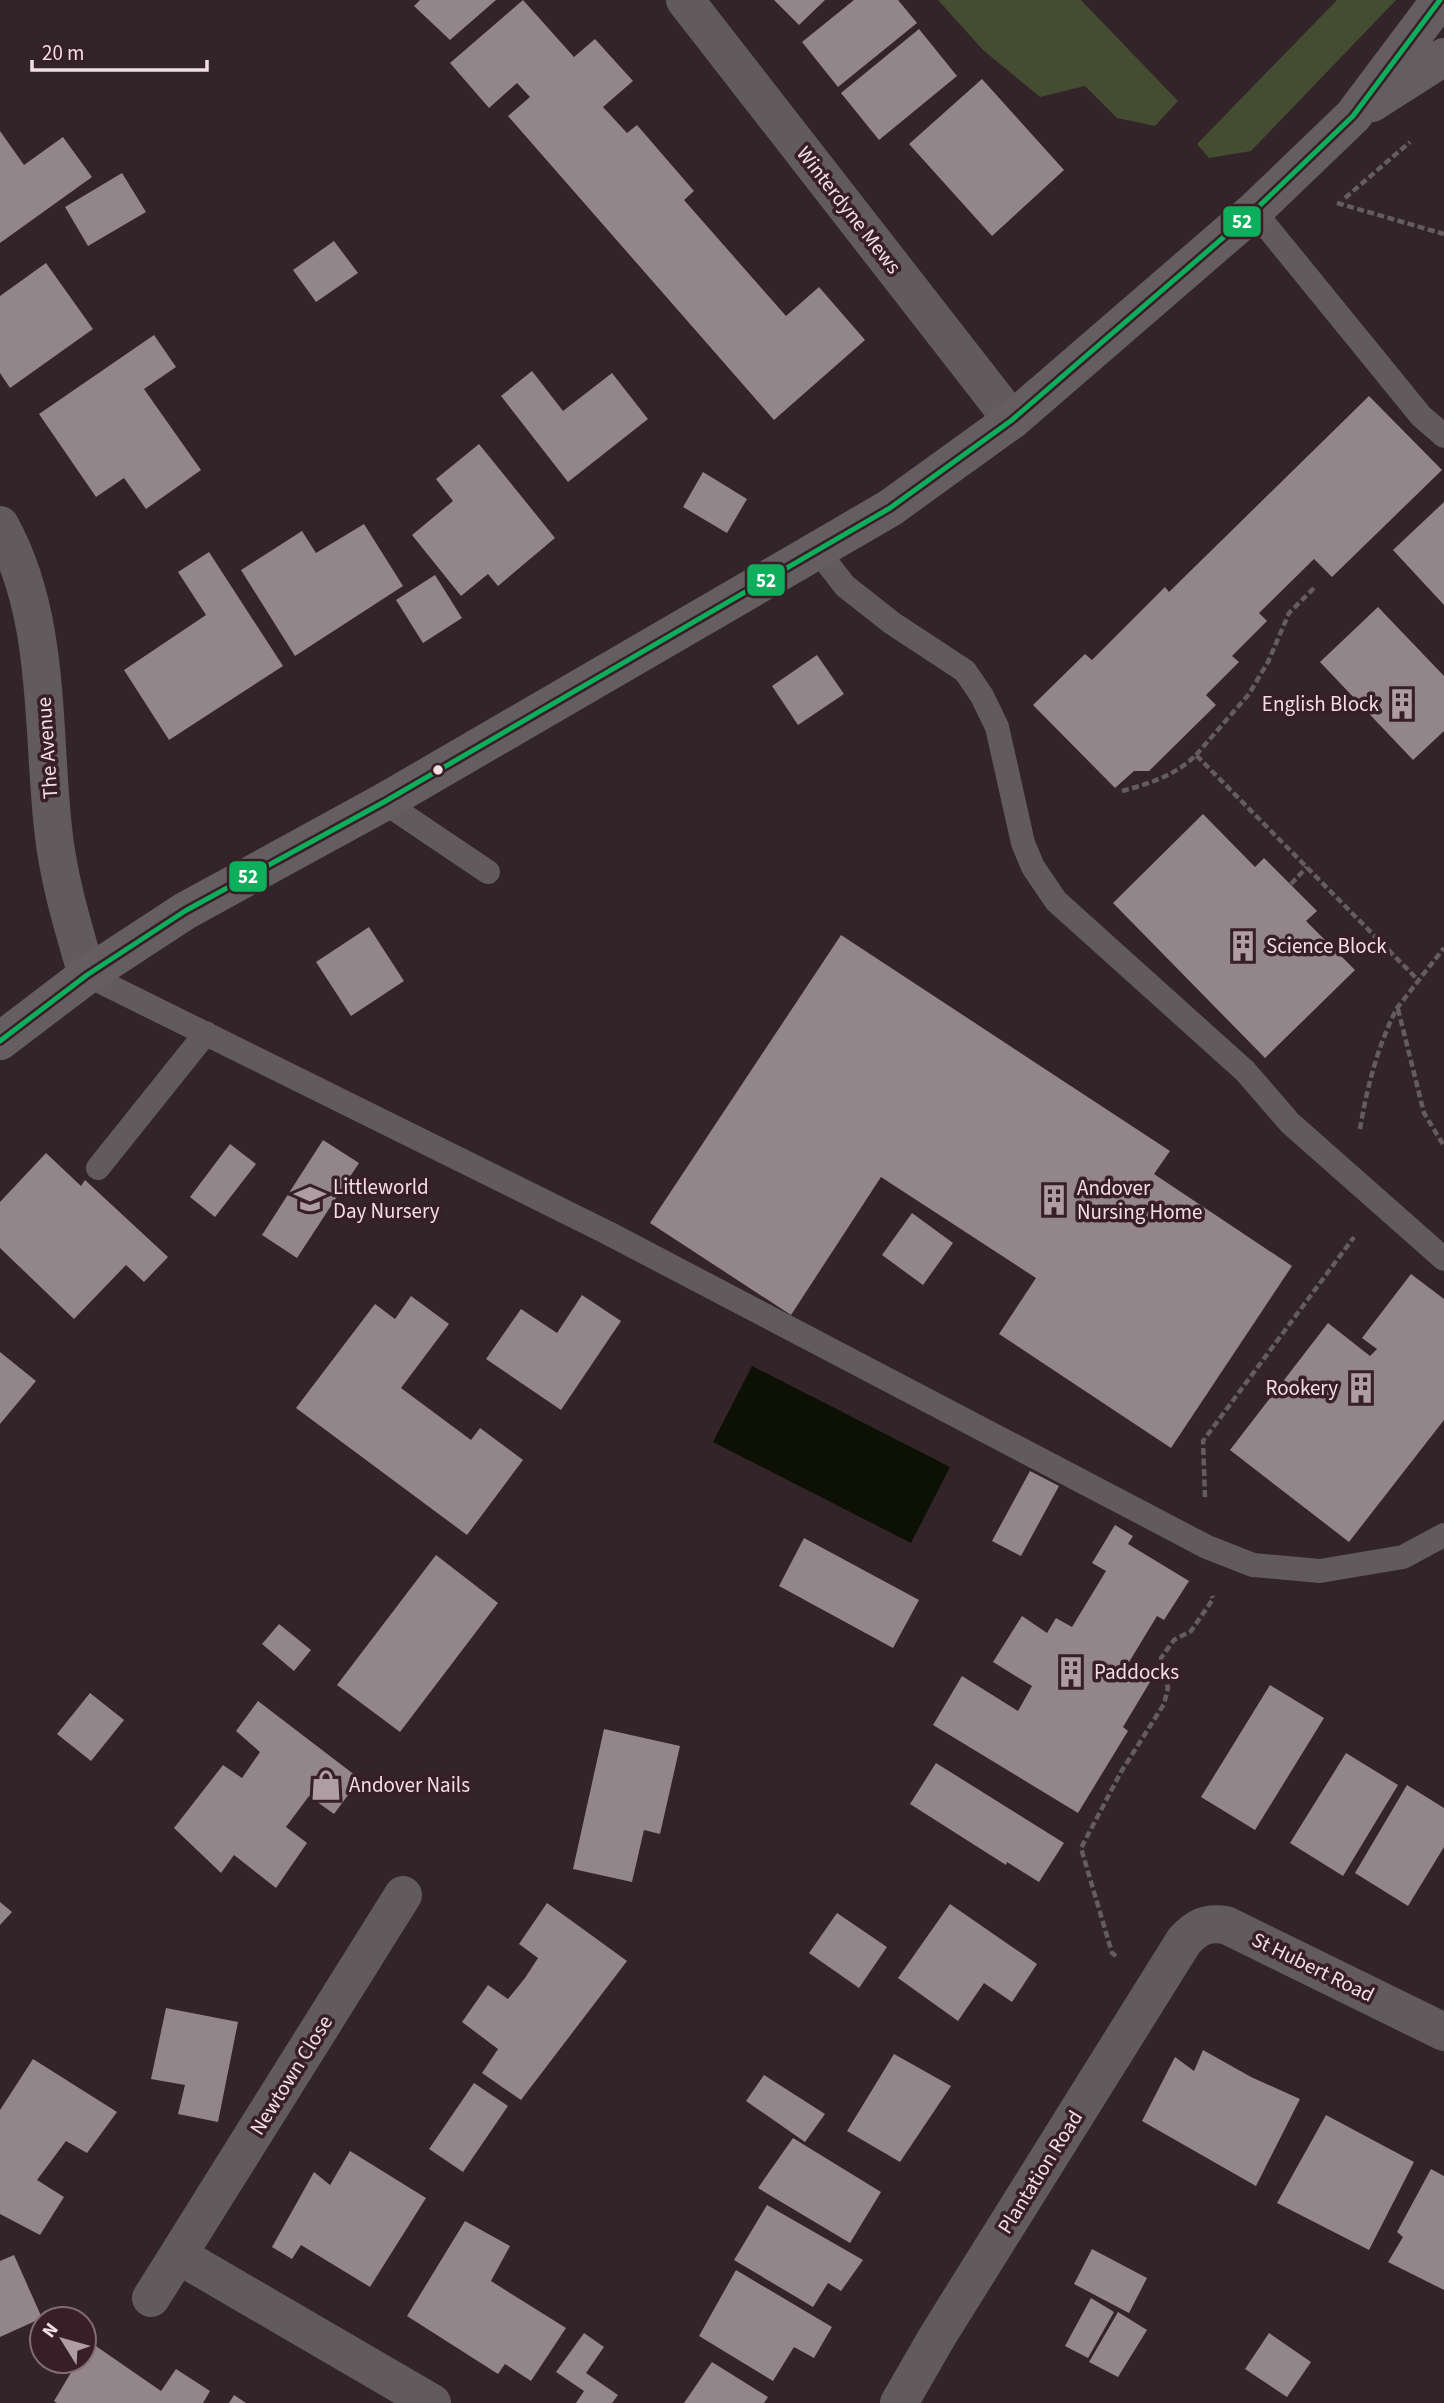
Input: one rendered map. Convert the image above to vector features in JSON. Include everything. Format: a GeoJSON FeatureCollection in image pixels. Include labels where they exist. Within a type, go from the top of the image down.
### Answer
{"type":"FeatureCollection","features":[{"type":"Feature","properties":{"kind":"main road"},"geometry":{"type":"LineString","coordinates":[[0,1041],[86,975],[185,911],[384,802],[890,508],[1012,420],[1254,211],[1353,116],[1440,0]]}},
{"type":"Feature","properties":{"kind":"main road"},"geometry":{"type":"LineString","coordinates":[[1353,116],[1444,57]]}},
{"type":"Feature","properties":{"kind":"street","name":"Winterdyne Mews"},"geometry":{"type":"LineString","coordinates":[[685,0],[1012,420]]}},
{"type":"Feature","properties":{"kind":"street","name":"The Avenue"},"geometry":{"type":"LineString","coordinates":[[0,525],[26,589],[39,651],[53,831],[66,902],[86,975]]}},
{"type":"Feature","properties":{"kind":"street","name":"Newtown Close"},"geometry":{"type":"LineString","coordinates":[[150,2298],[404,1895]]}},
{"type":"Feature","properties":{"kind":"street","name":"St Hubert Road"},"geometry":{"type":"LineString","coordinates":[[1184,1941],[1196,1928],[1211,1923],[1226,1925],[1444,2032]]}},
{"type":"Feature","properties":{"kind":"street","name":"Plantation Road"},"geometry":{"type":"LineString","coordinates":[[899,2403],[937,2337],[1184,1941]]}},
{"type":"Feature","properties":{"kind":"street"},"geometry":{"type":"LineString","coordinates":[[178,2255],[432,2403]]}},
{"type":"Feature","properties":{"kind":"lane"},"geometry":{"type":"LineString","coordinates":[[1254,211],[1421,416],[1444,436]]}},
{"type":"Feature","properties":{"kind":"lane"},"geometry":{"type":"LineString","coordinates":[[817,550],[845,586],[892,623],[965,671],[982,696],[997,727],[1023,843],[1033,867],[1056,901],[1245,1070],[1290,1123],[1444,1259]]}},
{"type":"Feature","properties":{"kind":"lane"},"geometry":{"type":"LineString","coordinates":[[384,802],[488,872]]}},
{"type":"Feature","properties":{"kind":"lane"},"geometry":{"type":"LineString","coordinates":[[86,975],[608,1233],[1207,1547],[1253,1565],[1320,1571],[1403,1557],[1444,1535]]}},
{"type":"Feature","properties":{"kind":"lane"},"geometry":{"type":"LineString","coordinates":[[98,1168],[206,1033]]}},
{"type":"Feature","properties":{"kind":"path"},"geometry":{"type":"LineString","coordinates":[[1413,140],[1339,203],[1444,234]]}},
{"type":"Feature","properties":{"kind":"path"},"geometry":{"type":"LineString","coordinates":[[1122,791],[1141,786],[1185,766],[1249,694],[1268,662],[1289,613],[1314,588]]}},
{"type":"Feature","properties":{"kind":"path"},"geometry":{"type":"LineString","coordinates":[[1196,754],[1419,981]]}},
{"type":"Feature","properties":{"kind":"path"},"geometry":{"type":"LineString","coordinates":[[1291,884],[1307,867]]}},
{"type":"Feature","properties":{"kind":"path"},"geometry":{"type":"LineString","coordinates":[[1352,1178],[1370,1077],[1382,1043],[1398,1008],[1444,947]]}},
{"type":"Feature","properties":{"kind":"path"},"geometry":{"type":"LineString","coordinates":[[1398,1008],[1424,1113],[1444,1146]]}},
{"type":"Feature","properties":{"kind":"path"},"geometry":{"type":"LineString","coordinates":[[1156,1986],[1112,1953],[1082,1847],[1121,1772],[1164,1704],[1168,1688],[1161,1658],[1174,1640],[1191,1631],[1213,1599],[1207,1547],[1202,1441],[1380,1203]]}},
{"type":"Feature","properties":{"kind":"green space"},"geometry":{"type":"Polygon","coordinates":[[[938,0],[1081,0],[1178,101],[1155,126],[1117,118],[1085,86],[1040,97],[983,50],[938,0]]]}},
{"type":"Feature","properties":{"kind":"green space"},"geometry":{"type":"Polygon","coordinates":[[[1337,0],[1396,0],[1251,151],[1209,158],[1197,144],[1337,0]]]}},
{"type":"Feature","properties":{"kind":"shaded area"},"geometry":{"type":"Polygon","coordinates":[[[752,1366],[950,1467],[911,1543],[713,1442],[752,1366]]]}},
{"type":"Feature","properties":{"kind":"building"},"geometry":{"type":"Polygon","coordinates":[[[420,0],[496,0],[450,40],[414,6],[420,0]]]}},
{"type":"Feature","properties":{"kind":"building"},"geometry":{"type":"Polygon","coordinates":[[[523,0],[574,57],[595,39],[633,81],[603,107],[627,133],[637,125],[694,191],[684,200],[786,316],[819,287],[865,340],[774,420],[508,116],[530,97],[517,83],[489,108],[450,63],[523,0]]]}},
{"type":"Feature","properties":{"kind":"building"},"geometry":{"type":"Polygon","coordinates":[[[774,0],[825,0],[799,25],[774,0]]]}},
{"type":"Feature","properties":{"kind":"building"},"geometry":{"type":"Polygon","coordinates":[[[854,0],[898,0],[917,23],[838,87],[802,42],[854,0]]]}},
{"type":"Feature","properties":{"kind":"building"},"geometry":{"type":"Polygon","coordinates":[[[919,29],[957,76],[879,140],[841,93],[919,29]]]}},
{"type":"Feature","properties":{"kind":"building"},"geometry":{"type":"Polygon","coordinates":[[[982,79],[1064,170],[992,236],[909,144],[982,79]]]}},
{"type":"Feature","properties":{"kind":"building"},"geometry":{"type":"Polygon","coordinates":[[[0,131],[24,165],[63,137],[92,177],[0,243],[0,131]]]}},
{"type":"Feature","properties":{"kind":"building"},"geometry":{"type":"Polygon","coordinates":[[[122,173],[146,212],[88,246],[65,207],[122,173]]]}},
{"type":"Feature","properties":{"kind":"building"},"geometry":{"type":"Polygon","coordinates":[[[334,241],[358,273],[316,302],[293,270],[334,241]]]}},
{"type":"Feature","properties":{"kind":"building"},"geometry":{"type":"Polygon","coordinates":[[[46,263],[93,329],[10,388],[0,373],[0,296],[46,263]]]}},
{"type":"Feature","properties":{"kind":"building"},"geometry":{"type":"Polygon","coordinates":[[[154,335],[176,367],[144,389],[201,470],[146,509],[124,478],[96,497],[39,414],[154,335]]]}},
{"type":"Feature","properties":{"kind":"building"},"geometry":{"type":"Polygon","coordinates":[[[532,371],[563,411],[612,373],[648,419],[568,482],[501,396],[532,371]]]}},
{"type":"Feature","properties":{"kind":"building"},"geometry":{"type":"Polygon","coordinates":[[[1369,396],[1442,470],[1332,577],[1314,559],[1259,613],[1267,621],[1232,656],[1239,662],[1206,695],[1216,705],[1149,771],[1134,771],[1115,788],[1033,705],[1085,654],[1092,660],[1165,587],[1169,592],[1369,396]]]}},
{"type":"Feature","properties":{"kind":"building"},"geometry":{"type":"Polygon","coordinates":[[[479,444],[555,538],[498,586],[488,574],[461,596],[412,535],[453,501],[436,479],[479,444]]]}},
{"type":"Feature","properties":{"kind":"building"},"geometry":{"type":"Polygon","coordinates":[[[703,472],[747,499],[727,533],[683,507],[703,472]]]}},
{"type":"Feature","properties":{"kind":"building"},"geometry":{"type":"Polygon","coordinates":[[[1444,502],[1444,605],[1393,550],[1444,502]]]}},
{"type":"Feature","properties":{"kind":"building"},"geometry":{"type":"Polygon","coordinates":[[[364,524],[403,586],[295,656],[241,570],[302,531],[316,553],[364,524]]]}},
{"type":"Feature","properties":{"kind":"building"},"geometry":{"type":"Polygon","coordinates":[[[209,552],[283,666],[169,740],[124,670],[206,615],[178,572],[209,552]]]}},
{"type":"Feature","properties":{"kind":"building"},"geometry":{"type":"Polygon","coordinates":[[[435,575],[462,618],[423,643],[396,600],[435,575]]]}},
{"type":"Feature","properties":{"kind":"building","name":"English Block"},"geometry":{"type":"Polygon","coordinates":[[[1378,607],[1444,676],[1444,731],[1413,760],[1320,662],[1378,607]]]}},
{"type":"Feature","properties":{"kind":"building"},"geometry":{"type":"Polygon","coordinates":[[[817,655],[844,694],[798,725],[772,686],[817,655]]]}},
{"type":"Feature","properties":{"kind":"building","name":"Science Block"},"geometry":{"type":"Polygon","coordinates":[[[1203,814],[1255,867],[1264,858],[1317,911],[1306,921],[1355,970],[1265,1058],[1113,903],[1203,814]]]}},
{"type":"Feature","properties":{"kind":"building"},"geometry":{"type":"Polygon","coordinates":[[[369,927],[404,981],[351,1016],[316,962],[369,927]]]}},
{"type":"Feature","properties":{"kind":"building","name":"Andover Nursing Home"},"geometry":{"type":"Polygon","coordinates":[[[841,935],[1170,1151],[1154,1174],[1292,1266],[1171,1448],[999,1334],[1036,1278],[881,1177],[791,1315],[650,1223],[841,935]]]}},
{"type":"Feature","properties":{"kind":"building","name":"Littleworld Day Nursery"},"geometry":{"type":"Polygon","coordinates":[[[323,1140],[359,1163],[297,1258],[262,1235],[323,1140]]]}},
{"type":"Feature","properties":{"kind":"building"},"geometry":{"type":"Polygon","coordinates":[[[230,1144],[256,1164],[215,1217],[190,1197],[230,1144]]]}},
{"type":"Feature","properties":{"kind":"building"},"geometry":{"type":"Polygon","coordinates":[[[46,1153],[81,1186],[85,1180],[168,1257],[144,1282],[126,1265],[74,1319],[0,1248],[0,1202],[46,1153]]]}},
{"type":"Feature","properties":{"kind":"building"},"geometry":{"type":"Polygon","coordinates":[[[912,1213],[953,1243],[923,1285],[882,1255],[912,1213]]]}},
{"type":"Feature","properties":{"kind":"building","name":"Rookery"},"geometry":{"type":"Polygon","coordinates":[[[1411,1274],[1444,1299],[1444,1420],[1349,1542],[1230,1450],[1328,1323],[1370,1356],[1377,1349],[1362,1338],[1411,1274]]]}},
{"type":"Feature","properties":{"kind":"building"},"geometry":{"type":"Polygon","coordinates":[[[582,1295],[621,1321],[561,1410],[486,1359],[521,1309],[557,1333],[582,1295]]]}},
{"type":"Feature","properties":{"kind":"building"},"geometry":{"type":"Polygon","coordinates":[[[411,1296],[449,1324],[401,1388],[471,1440],[480,1428],[523,1460],[467,1535],[296,1408],[375,1304],[395,1319],[411,1296]]]}},
{"type":"Feature","properties":{"kind":"building"},"geometry":{"type":"Polygon","coordinates":[[[0,1352],[36,1381],[0,1424],[0,1352]]]}},
{"type":"Feature","properties":{"kind":"building"},"geometry":{"type":"Polygon","coordinates":[[[1030,1471],[1059,1486],[1021,1556],[992,1541],[1030,1471]]]}},
{"type":"Feature","properties":{"kind":"building","name":"Paddocks"},"geometry":{"type":"Polygon","coordinates":[[[1115,1525],[1133,1536],[1128,1544],[1189,1581],[1164,1620],[1157,1616],[1126,1667],[1150,1682],[1123,1727],[1128,1731],[1078,1813],[933,1725],[962,1676],[1018,1711],[1032,1686],[993,1662],[1022,1616],[1047,1633],[1056,1618],[1072,1627],[1106,1571],[1092,1563],[1115,1525]]]}},
{"type":"Feature","properties":{"kind":"building"},"geometry":{"type":"Polygon","coordinates":[[[804,1538],[919,1600],[893,1648],[779,1586],[804,1538]]]}},
{"type":"Feature","properties":{"kind":"building"},"geometry":{"type":"Polygon","coordinates":[[[436,1555],[498,1603],[400,1732],[337,1685],[436,1555]]]}},
{"type":"Feature","properties":{"kind":"building"},"geometry":{"type":"Polygon","coordinates":[[[279,1624],[311,1650],[294,1671],[262,1644],[279,1624]]]}},
{"type":"Feature","properties":{"kind":"building"},"geometry":{"type":"Polygon","coordinates":[[[1270,1685],[1324,1718],[1255,1830],[1201,1797],[1270,1685]]]}},
{"type":"Feature","properties":{"kind":"building"},"geometry":{"type":"Polygon","coordinates":[[[90,1693],[124,1720],[91,1761],[57,1734],[90,1693]]]}},
{"type":"Feature","properties":{"kind":"building"},"geometry":{"type":"Polygon","coordinates":[[[258,1701],[360,1779],[334,1814],[309,1796],[286,1827],[307,1843],[276,1888],[234,1855],[221,1873],[174,1828],[223,1765],[242,1778],[260,1752],[236,1731],[258,1701]]]}},
{"type":"Feature","properties":{"kind":"building"},"geometry":{"type":"Polygon","coordinates":[[[604,1729],[680,1746],[660,1834],[644,1830],[632,1882],[573,1869],[604,1729]]]}},
{"type":"Feature","properties":{"kind":"building"},"geometry":{"type":"Polygon","coordinates":[[[1346,1753],[1398,1785],[1343,1876],[1290,1843],[1346,1753]]]}},
{"type":"Feature","properties":{"kind":"building"},"geometry":{"type":"Polygon","coordinates":[[[936,1763],[1064,1843],[1039,1882],[1007,1862],[1006,1865],[910,1804],[936,1763]]]}},
{"type":"Feature","properties":{"kind":"building"},"geometry":{"type":"Polygon","coordinates":[[[1407,1785],[1444,1808],[1444,1847],[1408,1906],[1355,1873],[1407,1785]]]}},
{"type":"Feature","properties":{"kind":"building"},"geometry":{"type":"Polygon","coordinates":[[[0,1902],[12,1912],[0,1925],[0,1902]]]}},
{"type":"Feature","properties":{"kind":"building"},"geometry":{"type":"Polygon","coordinates":[[[547,1903],[627,1961],[521,2100],[482,2073],[498,2049],[462,2022],[488,1985],[508,1999],[525,1978],[538,1958],[519,1944],[547,1903]]]}},
{"type":"Feature","properties":{"kind":"building"},"geometry":{"type":"Polygon","coordinates":[[[950,1904],[1037,1964],[1012,2002],[984,1983],[958,2021],[898,1978],[950,1904]]]}},
{"type":"Feature","properties":{"kind":"building"},"geometry":{"type":"Polygon","coordinates":[[[837,1913],[887,1947],[859,1988],[809,1953],[837,1913]]]}},
{"type":"Feature","properties":{"kind":"building"},"geometry":{"type":"Polygon","coordinates":[[[166,2008],[238,2022],[218,2122],[178,2114],[185,2085],[151,2079],[166,2008]]]}},
{"type":"Feature","properties":{"kind":"building"},"geometry":{"type":"Polygon","coordinates":[[[1203,2050],[1251,2077],[1300,2099],[1256,2186],[1142,2121],[1175,2057],[1194,2071],[1203,2050]]]}},
{"type":"Feature","properties":{"kind":"building"},"geometry":{"type":"Polygon","coordinates":[[[894,2054],[951,2086],[900,2162],[847,2131],[894,2054]]]}},
{"type":"Feature","properties":{"kind":"building"},"geometry":{"type":"Polygon","coordinates":[[[33,2059],[117,2112],[87,2153],[66,2141],[37,2180],[64,2197],[40,2235],[0,2214],[0,2110],[33,2059]]]}},
{"type":"Feature","properties":{"kind":"building"},"geometry":{"type":"Polygon","coordinates":[[[764,2075],[825,2114],[805,2142],[746,2101],[764,2075]]]}},
{"type":"Feature","properties":{"kind":"building"},"geometry":{"type":"Polygon","coordinates":[[[474,2083],[508,2106],[463,2172],[429,2149],[474,2083]]]}},
{"type":"Feature","properties":{"kind":"building"},"geometry":{"type":"Polygon","coordinates":[[[1326,2115],[1414,2162],[1369,2250],[1277,2203],[1326,2115]]]}},
{"type":"Feature","properties":{"kind":"building"},"geometry":{"type":"Polygon","coordinates":[[[793,2138],[881,2192],[850,2243],[758,2188],[793,2138]]]}},
{"type":"Feature","properties":{"kind":"building"},"geometry":{"type":"Polygon","coordinates":[[[350,2151],[426,2198],[370,2287],[301,2245],[292,2259],[272,2247],[314,2172],[330,2185],[350,2151]]]}},
{"type":"Feature","properties":{"kind":"building"},"geometry":{"type":"Polygon","coordinates":[[[1431,2169],[1444,2176],[1444,2290],[1388,2262],[1403,2237],[1397,2232],[1431,2169]]]}},
{"type":"Feature","properties":{"kind":"building"},"geometry":{"type":"Polygon","coordinates":[[[767,2205],[863,2260],[841,2291],[828,2283],[813,2307],[734,2260],[767,2205]]]}},
{"type":"Feature","properties":{"kind":"building"},"geometry":{"type":"Polygon","coordinates":[[[465,2221],[510,2246],[491,2281],[566,2328],[531,2381],[505,2364],[498,2374],[407,2316],[465,2221]]]}},
{"type":"Feature","properties":{"kind":"building"},"geometry":{"type":"Polygon","coordinates":[[[1092,2249],[1147,2278],[1129,2313],[1074,2284],[1092,2249]]]}},
{"type":"Feature","properties":{"kind":"building"},"geometry":{"type":"Polygon","coordinates":[[[14,2255],[36,2305],[28,2305],[28,2324],[0,2337],[0,2261],[14,2255]]]}},
{"type":"Feature","properties":{"kind":"building"},"geometry":{"type":"Polygon","coordinates":[[[736,2270],[832,2327],[814,2358],[794,2347],[773,2381],[699,2336],[736,2270]]]}},
{"type":"Feature","properties":{"kind":"building"},"geometry":{"type":"Polygon","coordinates":[[[1091,2298],[1114,2312],[1088,2358],[1065,2346],[1091,2298]]]}},
{"type":"Feature","properties":{"kind":"building"},"geometry":{"type":"Polygon","coordinates":[[[1118,2312],[1147,2330],[1118,2377],[1089,2362],[1118,2312]]]}},
{"type":"Feature","properties":{"kind":"building"},"geometry":{"type":"Polygon","coordinates":[[[584,2333],[604,2347],[586,2373],[618,2395],[612,2403],[576,2403],[584,2391],[556,2372],[584,2333]]]}},
{"type":"Feature","properties":{"kind":"building"},"geometry":{"type":"Polygon","coordinates":[[[1269,2333],[1311,2362],[1287,2397],[1245,2369],[1269,2333]]]}},
{"type":"Feature","properties":{"kind":"building"},"geometry":{"type":"Polygon","coordinates":[[[98,2348],[161,2391],[176,2369],[210,2391],[203,2403],[54,2401],[70,2375],[98,2375],[98,2348]]]}},
{"type":"Feature","properties":{"kind":"building"},"geometry":{"type":"Polygon","coordinates":[[[712,2362],[768,2397],[764,2403],[684,2403],[712,2362]]]}},
{"type":"Feature","properties":{"kind":"building"},"geometry":{"type":"Polygon","coordinates":[[[234,2395],[246,2403],[229,2403],[234,2395]]]}},
{"type":"Feature","properties":{"kind":"transit line","name":"52"},"geometry":{"type":"LineString","coordinates":[[0,1041],[87,975],[185,911],[384,802],[890,508],[1012,420],[1254,211],[1353,116],[1440,0]]}},
{"type":"Feature","properties":{"kind":"place","name":"English Block"},"geometry":{"type":"Point","coordinates":[1402,704]}},
{"type":"Feature","properties":{"kind":"place","name":"Science Block"},"geometry":{"type":"Point","coordinates":[1243,946]}},
{"type":"Feature","properties":{"kind":"place","name":"Littleworld Day Nursery"},"geometry":{"type":"Point","coordinates":[310,1199]}},
{"type":"Feature","properties":{"kind":"place","name":"Andover Nursing Home"},"geometry":{"type":"Point","coordinates":[1054,1200]}},
{"type":"Feature","properties":{"kind":"place","name":"Rookery"},"geometry":{"type":"Point","coordinates":[1361,1388]}},
{"type":"Feature","properties":{"kind":"place","name":"Paddocks"},"geometry":{"type":"Point","coordinates":[1071,1672]}},
{"type":"Feature","properties":{"kind":"place","name":"Andover Nails"},"geometry":{"type":"Point","coordinates":[326,1785]}}]}
